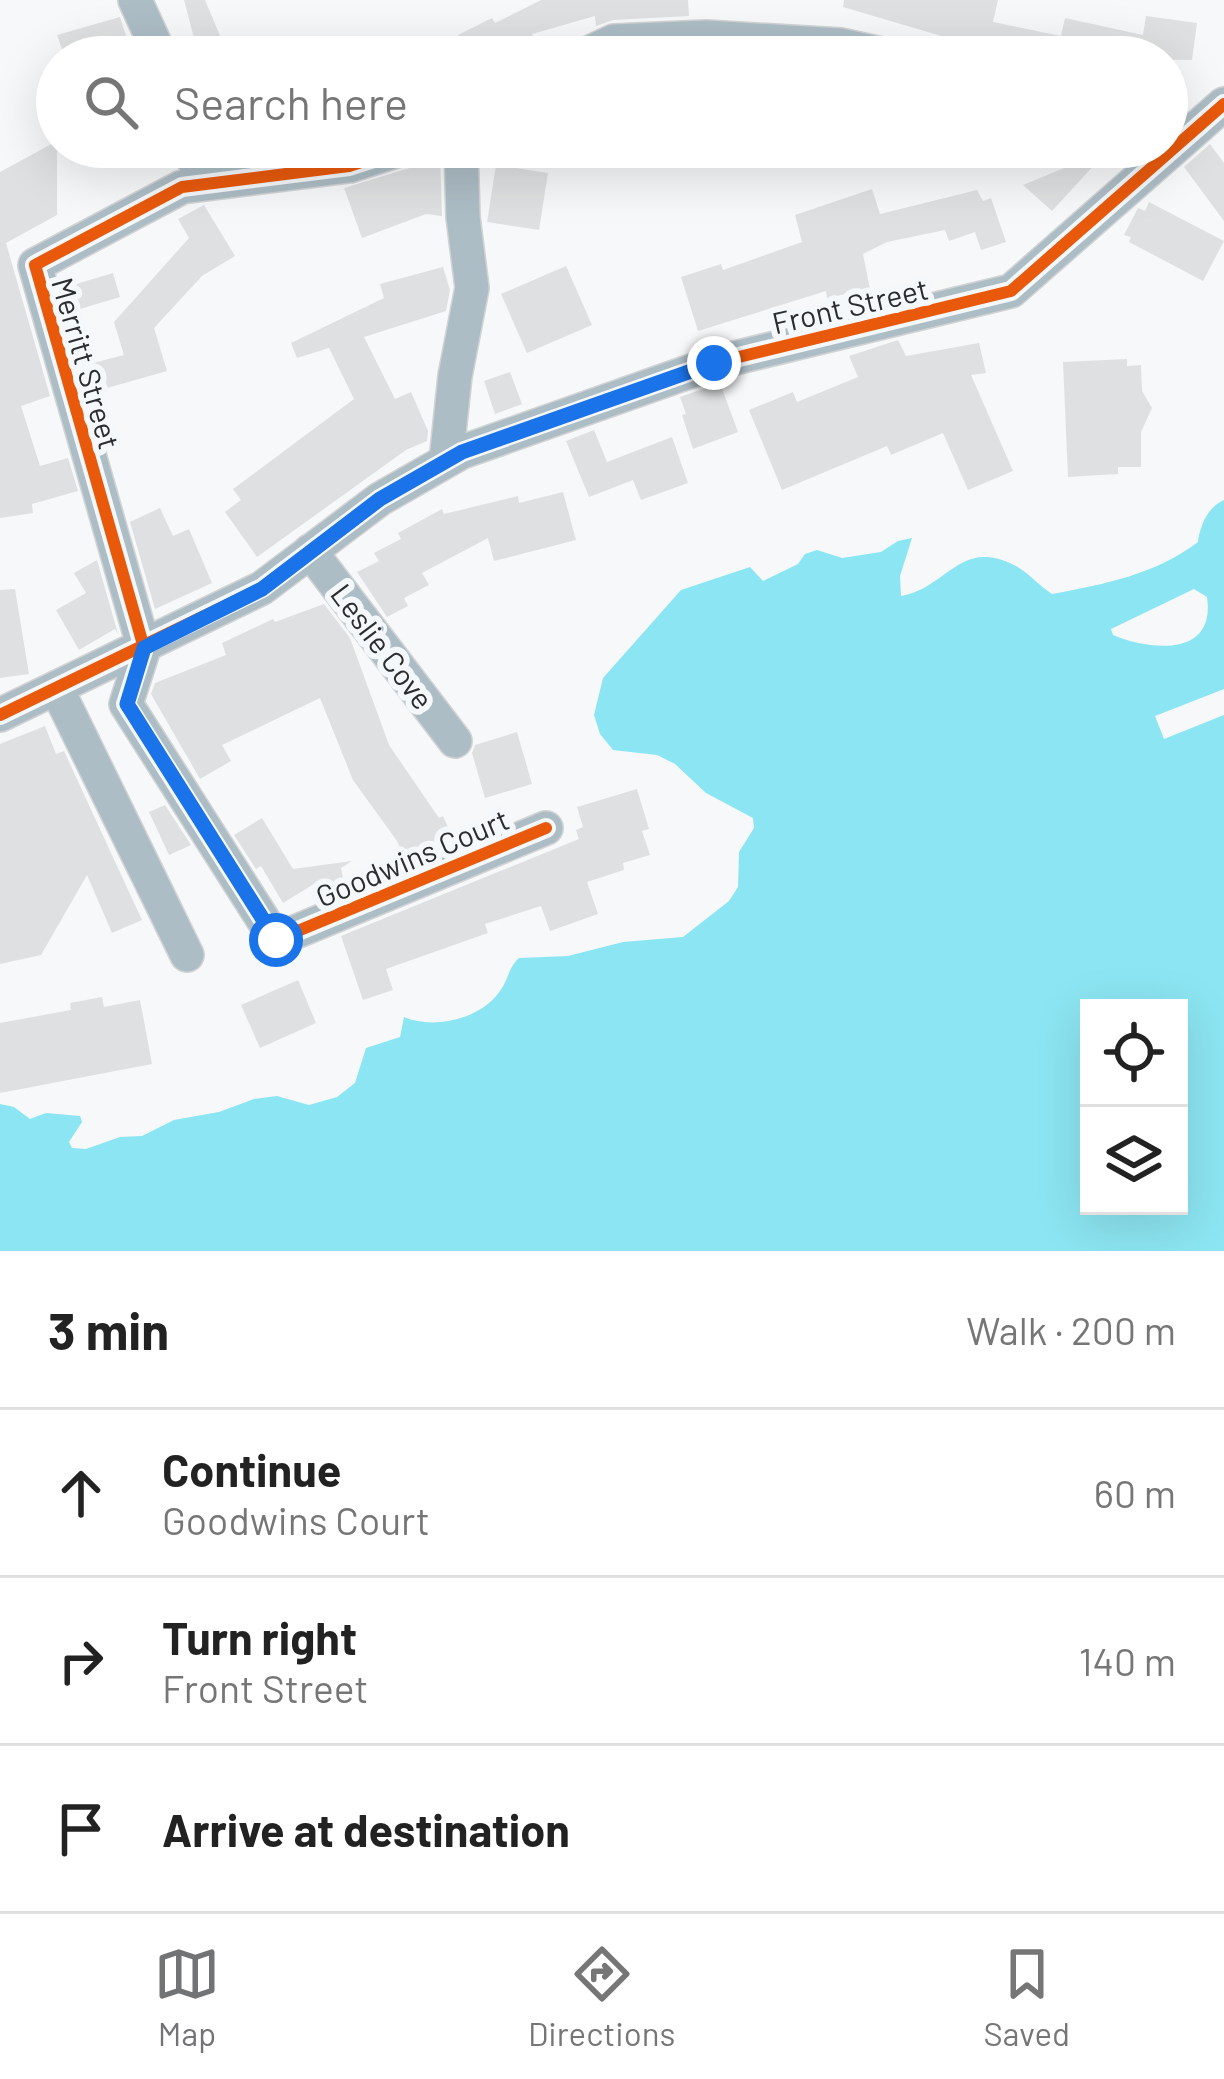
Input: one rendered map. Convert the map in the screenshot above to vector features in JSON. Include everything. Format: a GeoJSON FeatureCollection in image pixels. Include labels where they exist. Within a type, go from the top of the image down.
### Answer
{"type":"FeatureCollection","features":[{"type":"Feature","properties":{"kind":"street"},"geometry":{"type":"LineString","coordinates":[[135,0],[151,36]]}},
{"type":"Feature","properties":{"kind":"street","name":"Front Street"},"geometry":{"type":"LineString","coordinates":[[1188,131],[1224,104]]}},
{"type":"Feature","properties":{"kind":"street"},"geometry":{"type":"LineString","coordinates":[[197,168],[202,184]]}},
{"type":"Feature","properties":{"kind":"street","name":"Merritt Street"},"geometry":{"type":"LineString","coordinates":[[144,648],[35,265],[182,187],[334,168]]}},
{"type":"Feature","properties":{"kind":"street"},"geometry":{"type":"LineString","coordinates":[[446,461],[455,376],[472,288],[461,168]]}},
{"type":"Feature","properties":{"kind":"street","name":"Front Street"},"geometry":{"type":"LineString","coordinates":[[0,716],[262,589],[380,499],[462,452],[714,363],[1011,291],[1145,168]]}},
{"type":"Feature","properties":{"kind":"street","name":"Leslie Cove"},"geometry":{"type":"LineString","coordinates":[[310,551],[455,741]]}},
{"type":"Feature","properties":{"kind":"street","name":"Goodwins Court"},"geometry":{"type":"LineString","coordinates":[[144,648],[127,704],[276,940],[546,828]]}},
{"type":"Feature","properties":{"kind":"street"},"geometry":{"type":"LineString","coordinates":[[56,689],[187,955]]}},
{"type":"Feature","properties":{"kind":"water"},"geometry":{"type":"Polygon","coordinates":[[[1224,500],[1224,1251],[0,1251],[0,1104],[30,1119],[46,1113],[80,1116],[82,1122],[69,1142],[72,1148],[86,1149],[254,1099],[277,1096],[309,1105],[337,1097],[355,1083],[366,1048],[400,1037],[404,1017],[443,1022],[481,1009],[500,991],[519,958],[568,956],[623,942],[683,937],[729,901],[738,887],[739,852],[754,828],[753,818],[706,793],[675,764],[657,755],[613,750],[600,734],[594,715],[603,678],[681,590],[750,567],[763,581],[817,550],[842,558],[881,552],[912,538],[900,576],[901,596],[980,557],[1014,565],[1052,594],[1128,577],[1164,563],[1198,542],[1213,507],[1224,500]],[[1194,589],[1111,629],[1113,635],[1162,646],[1191,640],[1207,617],[1207,597],[1194,589]]]}},
{"type":"Feature","properties":{"kind":"pier"},"geometry":{"type":"Polygon","coordinates":[[[1224,689],[1224,715],[1164,739],[1155,716],[1224,689]]]}},
{"type":"Feature","properties":{"kind":"building"},"geometry":{"type":"Polygon","coordinates":[[[184,0],[205,0],[220,36],[193,36],[184,0]]]}},
{"type":"Feature","properties":{"kind":"building"},"geometry":{"type":"Polygon","coordinates":[[[541,0],[688,0],[689,16],[613,20],[596,26],[595,16],[533,36],[458,36],[492,18],[495,23],[541,0]]]}},
{"type":"Feature","properties":{"kind":"building"},"geometry":{"type":"Polygon","coordinates":[[[844,0],[998,0],[993,22],[1061,36],[941,36],[843,7],[844,0]]]}},
{"type":"Feature","properties":{"kind":"building"},"geometry":{"type":"Polygon","coordinates":[[[1146,16],[1197,23],[1192,60],[1188,60],[1188,36],[1061,36],[1065,18],[1143,35],[1146,16]]]}},
{"type":"Feature","properties":{"kind":"building"},"geometry":{"type":"Polygon","coordinates":[[[120,17],[126,36],[57,36],[120,17]]]}},
{"type":"Feature","properties":{"kind":"building"},"geometry":{"type":"Polygon","coordinates":[[[1210,144],[1224,163],[1224,221],[1185,168],[1210,144]]]}},
{"type":"Feature","properties":{"kind":"building"},"geometry":{"type":"Polygon","coordinates":[[[36,152],[36,168],[57,168],[57,215],[6,243],[50,396],[21,406],[40,466],[68,458],[78,491],[32,504],[33,513],[0,518],[0,172],[36,152]]]}},
{"type":"Feature","properties":{"kind":"building"},"geometry":{"type":"Polygon","coordinates":[[[409,168],[440,168],[442,216],[426,214],[362,238],[344,188],[409,168]]]}},
{"type":"Feature","properties":{"kind":"building"},"geometry":{"type":"Polygon","coordinates":[[[496,168],[548,173],[539,230],[487,222],[496,168]]]}},
{"type":"Feature","properties":{"kind":"building"},"geometry":{"type":"Polygon","coordinates":[[[1064,168],[1091,168],[1052,211],[1023,185],[1064,168]]]}},
{"type":"Feature","properties":{"kind":"building"},"geometry":{"type":"Polygon","coordinates":[[[872,189],[880,214],[977,190],[983,201],[991,198],[1006,242],[981,250],[975,232],[949,241],[945,230],[887,242],[863,254],[870,289],[827,298],[826,291],[698,331],[681,277],[721,264],[723,270],[802,242],[795,215],[872,189]]]}},
{"type":"Feature","properties":{"kind":"building"},"geometry":{"type":"Polygon","coordinates":[[[1149,202],[1224,241],[1203,281],[1124,235],[1138,208],[1145,211],[1149,202]]]}},
{"type":"Feature","properties":{"kind":"building"},"geometry":{"type":"Polygon","coordinates":[[[204,205],[235,256],[202,276],[154,328],[167,371],[93,392],[85,365],[124,355],[114,322],[189,238],[178,219],[204,205]]]}},
{"type":"Feature","properties":{"kind":"building"},"geometry":{"type":"Polygon","coordinates":[[[566,266],[592,325],[527,353],[501,294],[566,266]]]}},
{"type":"Feature","properties":{"kind":"building"},"geometry":{"type":"Polygon","coordinates":[[[443,267],[450,290],[446,311],[364,337],[395,399],[411,392],[428,431],[427,441],[406,450],[257,557],[225,512],[241,500],[233,489],[354,399],[329,348],[297,358],[291,343],[384,298],[380,284],[443,267]]]}},
{"type":"Feature","properties":{"kind":"building"},"geometry":{"type":"Polygon","coordinates":[[[113,273],[120,297],[70,312],[63,288],[113,273]]]}},
{"type":"Feature","properties":{"kind":"building"},"geometry":{"type":"Polygon","coordinates":[[[898,340],[906,356],[979,343],[986,373],[971,375],[1013,471],[968,490],[943,433],[891,455],[887,446],[782,490],[749,410],[793,392],[797,402],[858,377],[849,356],[898,340]]]}},
{"type":"Feature","properties":{"kind":"building"},"geometry":{"type":"Polygon","coordinates":[[[1127,359],[1127,366],[1141,365],[1142,391],[1152,408],[1141,432],[1141,467],[1118,467],[1118,474],[1068,477],[1063,362],[1127,359]]]}},
{"type":"Feature","properties":{"kind":"building"},"geometry":{"type":"Polygon","coordinates":[[[510,372],[522,404],[495,414],[484,381],[510,372]]]}},
{"type":"Feature","properties":{"kind":"building"},"geometry":{"type":"Polygon","coordinates":[[[720,383],[738,432],[693,449],[680,397],[720,383]]]}},
{"type":"Feature","properties":{"kind":"building"},"geometry":{"type":"Polygon","coordinates":[[[594,430],[607,462],[672,437],[688,483],[641,500],[633,480],[589,497],[566,441],[594,430]]]}},
{"type":"Feature","properties":{"kind":"building"},"geometry":{"type":"Polygon","coordinates":[[[563,492],[576,540],[494,561],[488,538],[422,573],[429,585],[404,598],[408,606],[387,617],[357,572],[379,561],[374,553],[401,539],[398,533],[442,509],[444,514],[518,496],[519,503],[563,492]]]}},
{"type":"Feature","properties":{"kind":"building"},"geometry":{"type":"Polygon","coordinates":[[[160,508],[173,536],[189,529],[212,583],[155,609],[130,522],[160,508]]]}},
{"type":"Feature","properties":{"kind":"building"},"geometry":{"type":"Polygon","coordinates":[[[97,560],[118,634],[115,629],[79,650],[56,610],[86,593],[74,573],[97,560]]]}},
{"type":"Feature","properties":{"kind":"building"},"geometry":{"type":"Polygon","coordinates":[[[15,589],[29,674],[0,678],[0,590],[15,589]]]}},
{"type":"Feature","properties":{"kind":"building"},"geometry":{"type":"Polygon","coordinates":[[[324,604],[350,638],[389,745],[439,818],[443,816],[455,843],[407,863],[397,841],[353,780],[320,698],[222,745],[231,761],[200,779],[151,694],[155,683],[226,655],[222,643],[273,619],[324,604]]]}},
{"type":"Feature","properties":{"kind":"building"},"geometry":{"type":"Polygon","coordinates":[[[45,726],[56,754],[64,751],[142,920],[112,933],[87,875],[41,955],[0,964],[0,744],[45,726]]]}},
{"type":"Feature","properties":{"kind":"building"},"geometry":{"type":"Polygon","coordinates":[[[517,732],[532,784],[485,798],[472,753],[475,745],[517,732]]]}},
{"type":"Feature","properties":{"kind":"building"},"geometry":{"type":"Polygon","coordinates":[[[637,789],[649,829],[642,831],[650,855],[587,882],[598,914],[550,931],[541,906],[485,924],[488,933],[386,969],[393,990],[363,1000],[341,936],[579,839],[576,830],[583,827],[577,807],[637,789]]]}},
{"type":"Feature","properties":{"kind":"building"},"geometry":{"type":"Polygon","coordinates":[[[165,805],[191,845],[169,855],[149,812],[165,805]]]}},
{"type":"Feature","properties":{"kind":"building"},"geometry":{"type":"Polygon","coordinates":[[[262,818],[293,869],[352,861],[341,868],[345,889],[316,899],[314,884],[283,903],[261,866],[256,869],[234,835],[262,818]]]}},
{"type":"Feature","properties":{"kind":"building"},"geometry":{"type":"Polygon","coordinates":[[[298,980],[316,1023],[260,1048],[241,1005],[298,980]]]}},
{"type":"Feature","properties":{"kind":"building"},"geometry":{"type":"Polygon","coordinates":[[[102,997],[104,1007],[140,1000],[152,1064],[0,1093],[0,1023],[71,1010],[70,1003],[102,997]]]}},
{"type":"Feature","properties":{"kind":"cycle path"},"geometry":{"type":"LineString","coordinates":[[1188,136],[1224,104]]}},
{"type":"Feature","properties":{"kind":"cycle path"},"geometry":{"type":"LineString","coordinates":[[333,168],[182,187],[35,265],[144,648],[126,704],[276,940],[546,828]]}},
{"type":"Feature","properties":{"kind":"cycle path"},"geometry":{"type":"LineString","coordinates":[[0,715],[262,588],[380,499],[462,452],[714,363],[1011,291],[1151,168]]}},
{"type":"Feature","properties":{"kind":"route"},"geometry":{"type":"LineString","coordinates":[[276,940],[127,704],[144,648],[262,589],[380,499],[462,452],[714,363]]}}]}
